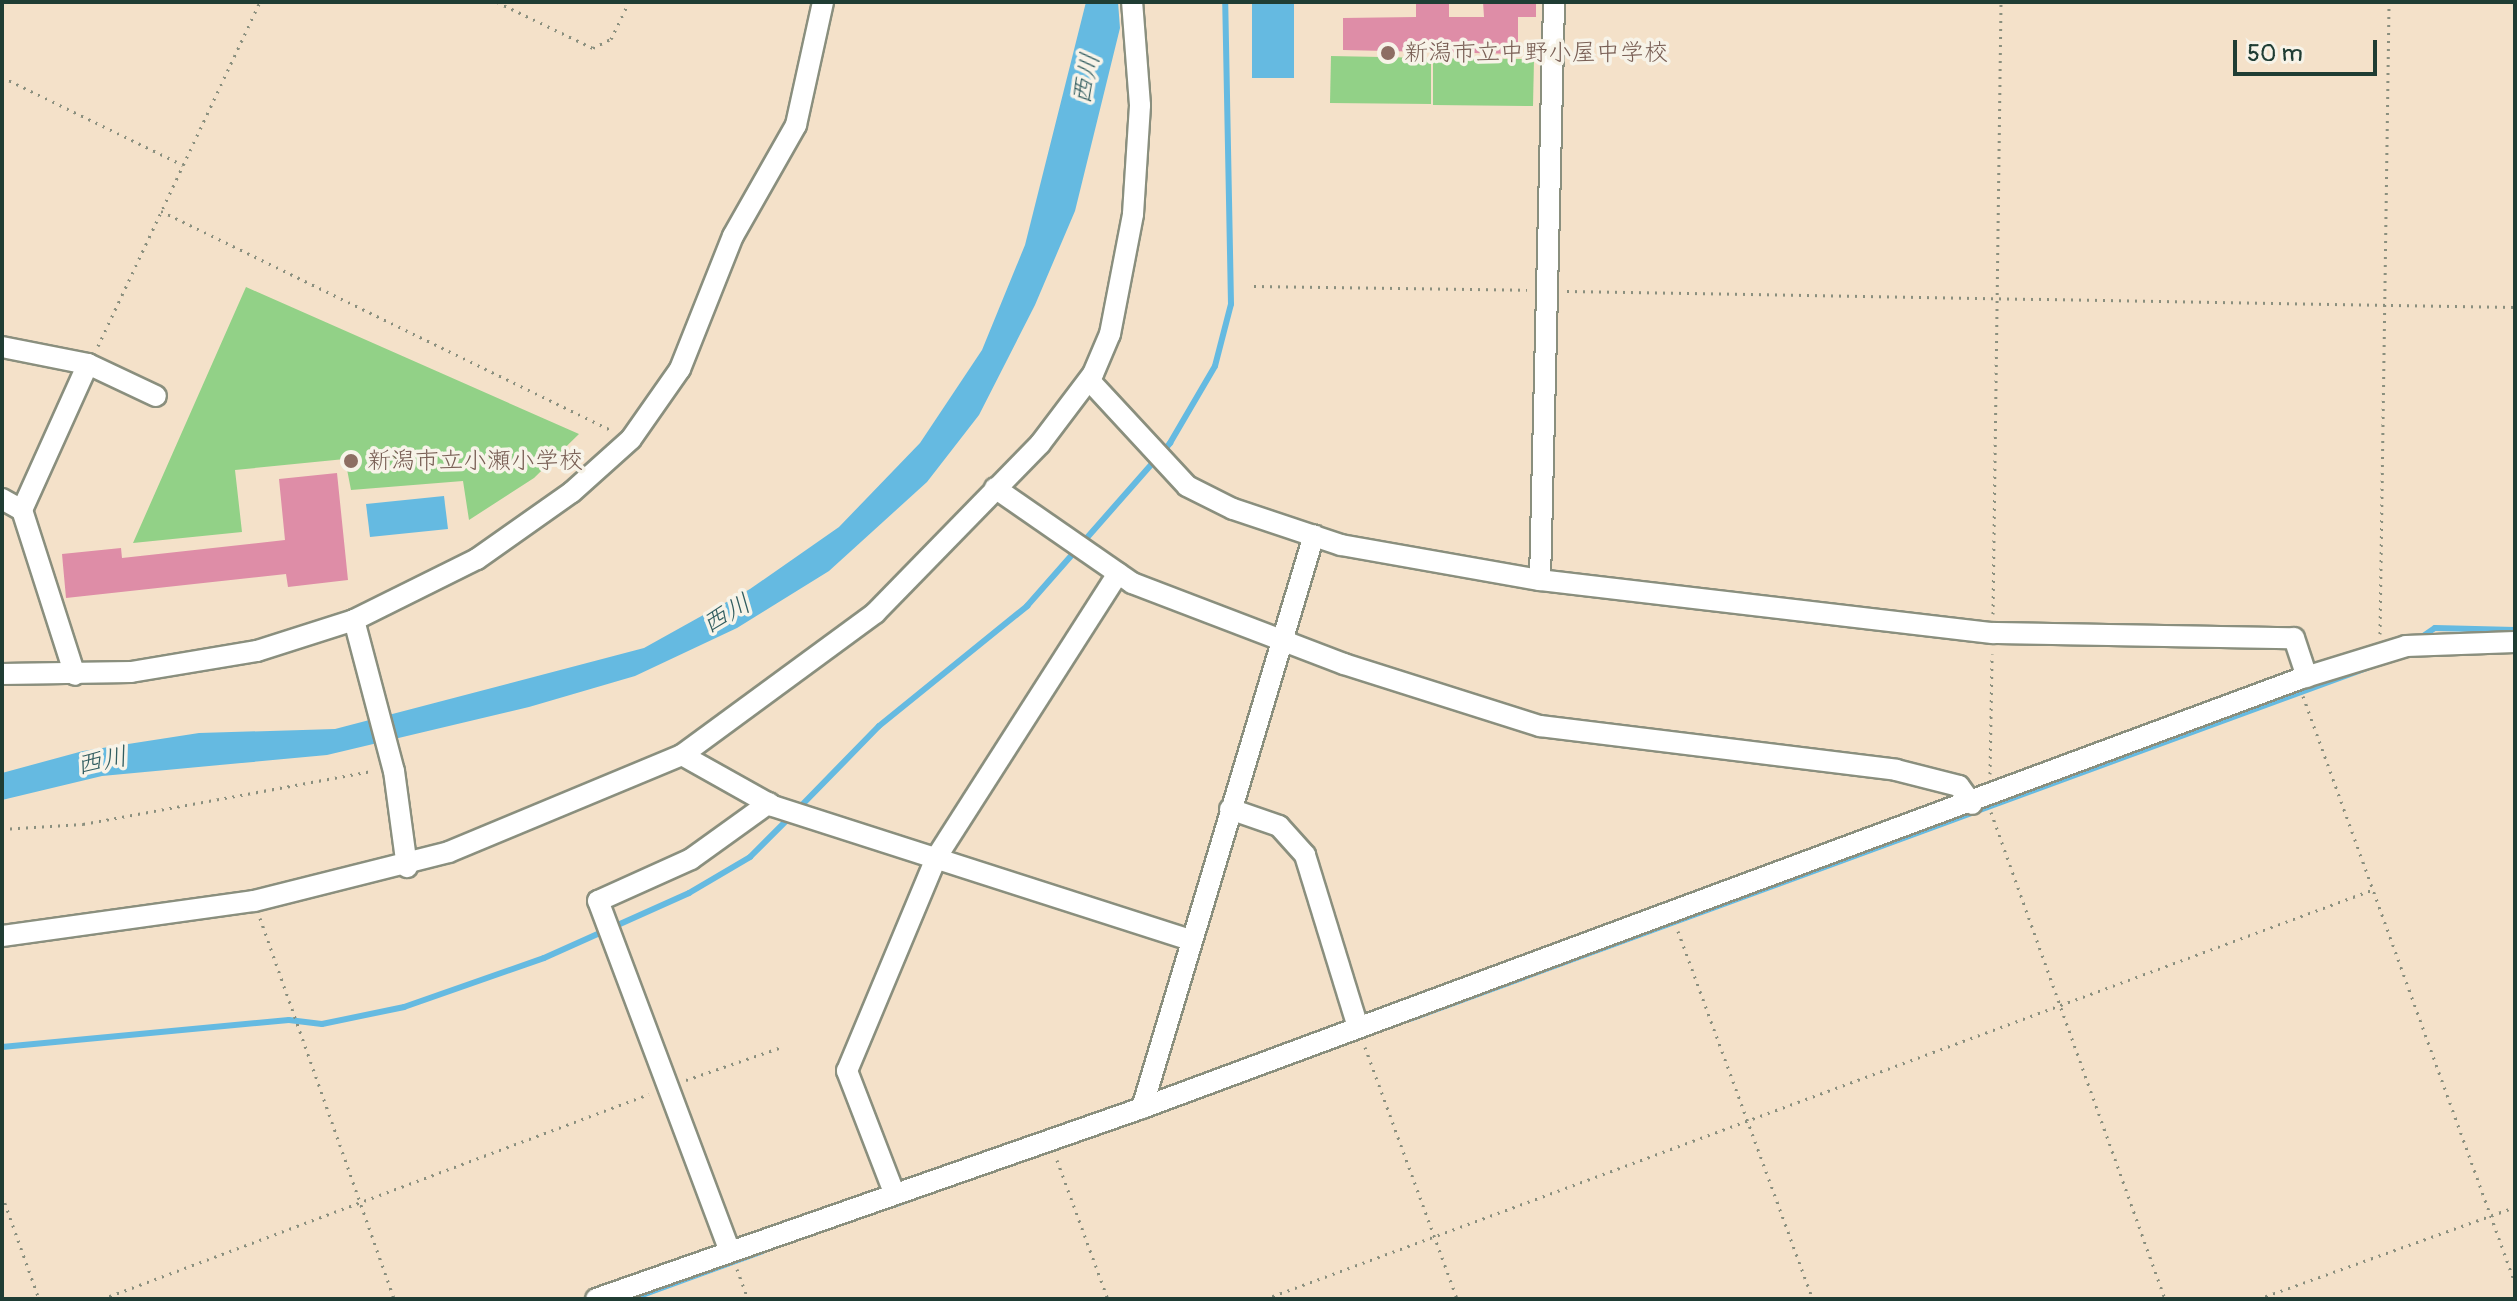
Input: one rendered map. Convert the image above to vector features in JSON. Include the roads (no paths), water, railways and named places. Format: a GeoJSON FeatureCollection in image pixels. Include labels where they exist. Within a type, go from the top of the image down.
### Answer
{"type":"FeatureCollection","features":[{"type":"Feature","properties":{"kind":"street"},"geometry":{"type":"LineString","coordinates":[[2,674],[75,675],[257,651],[354,620],[477,559],[631,439],[680,369],[733,236],[796,125],[823,2]]}},
{"type":"Feature","properties":{"kind":"street"},"geometry":{"type":"LineString","coordinates":[[2,936],[254,901],[407,867],[682,755],[875,613],[995,488],[1089,380],[1121,307],[1133,214],[1140,105],[1132,2]]}},
{"type":"Feature","properties":{"kind":"street"},"geometry":{"type":"LineString","coordinates":[[1540,580],[1554,2]]}},
{"type":"Feature","properties":{"kind":"street"},"geometry":{"type":"LineString","coordinates":[[2,347],[88,364],[156,396]]}},
{"type":"Feature","properties":{"kind":"street"},"geometry":{"type":"LineString","coordinates":[[75,675],[22,510],[88,364]]}},
{"type":"Feature","properties":{"kind":"street"},"geometry":{"type":"LineString","coordinates":[[1089,380],[1187,486],[1233,509],[1314,535],[1540,580],[1993,633],[2294,638],[2303,678]]}},
{"type":"Feature","properties":{"kind":"street"},"geometry":{"type":"LineString","coordinates":[[995,488],[1118,573],[1281,643],[1540,726],[1896,770],[1959,786],[1979,800]]}},
{"type":"Feature","properties":{"kind":"street"},"geometry":{"type":"LineString","coordinates":[[2,499],[22,510]]}},
{"type":"Feature","properties":{"kind":"street"},"geometry":{"type":"LineString","coordinates":[[1142,1108],[1314,535]]}},
{"type":"Feature","properties":{"kind":"street"},"geometry":{"type":"LineString","coordinates":[[893,1190],[847,1071],[936,858],[1118,573]]}},
{"type":"Feature","properties":{"kind":"street"},"geometry":{"type":"LineString","coordinates":[[354,620],[392,764],[407,867]]}},
{"type":"Feature","properties":{"kind":"street"},"geometry":{"type":"LineString","coordinates":[[596,1299],[893,1190],[1142,1108],[2303,678],[2434,642],[2515,642]]}},
{"type":"Feature","properties":{"kind":"street"},"geometry":{"type":"LineString","coordinates":[[682,755],[769,803],[1190,940]]}},
{"type":"Feature","properties":{"kind":"street"},"geometry":{"type":"LineString","coordinates":[[729,1249],[598,901],[691,859],[769,803]]}},
{"type":"Feature","properties":{"kind":"street"},"geometry":{"type":"LineString","coordinates":[[1230,809],[1279,826],[1305,855],[1358,1027]]}},
{"type":"Feature","properties":{"kind":"water","name":"西川"},"geometry":{"type":"Polygon","coordinates":[[[1086,2],[1118,2],[1120,28],[1075,211],[1035,305],[979,415],[927,482],[829,571],[737,628],[635,676],[529,707],[327,755],[102,776],[2,800],[2,773],[83,751],[199,733],[335,729],[644,648],[750,589],[839,527],[920,443],[982,350],[1025,245],[1086,2]]]}},
{"type":"Feature","properties":{"kind":"water"},"geometry":{"type":"Polygon","coordinates":[[[1252,2],[1294,2],[1294,78],[1252,78],[1252,2]]]}},
{"type":"Feature","properties":{"kind":"water"},"geometry":{"type":"Polygon","coordinates":[[[444,496],[448,529],[370,537],[366,504],[444,496]]]}},
{"type":"Feature","properties":{"kind":"waterway"},"geometry":{"type":"LineString","coordinates":[[797,810],[879,726],[1027,606],[1170,443],[1215,366],[1231,304],[1225,2]]}},
{"type":"Feature","properties":{"kind":"waterway"},"geometry":{"type":"LineString","coordinates":[[2419,639],[2435,628],[2515,630]]}},
{"type":"Feature","properties":{"kind":"waterway"},"geometry":{"type":"LineString","coordinates":[[1410,1019],[2383,662]]}},
{"type":"Feature","properties":{"kind":"waterway"},"geometry":{"type":"LineString","coordinates":[[2,1047],[289,1020],[322,1024],[404,1007],[544,958],[689,893],[750,857],[789,818]]}},
{"type":"Feature","properties":{"kind":"waterway"},"geometry":{"type":"LineString","coordinates":[[894,1205],[925,1194]]}},
{"type":"Feature","properties":{"kind":"waterway"},"geometry":{"type":"LineString","coordinates":[[631,1299],[763,1251]]}},
{"type":"Feature","properties":{"kind":"place","name":"新潟市立中野小屋中学校"},"geometry":{"type":"Point","coordinates":[1388,53]}},
{"type":"Feature","properties":{"kind":"place","name":"新潟市立小瀬小学校"},"geometry":{"type":"Point","coordinates":[351,461]}}]}
